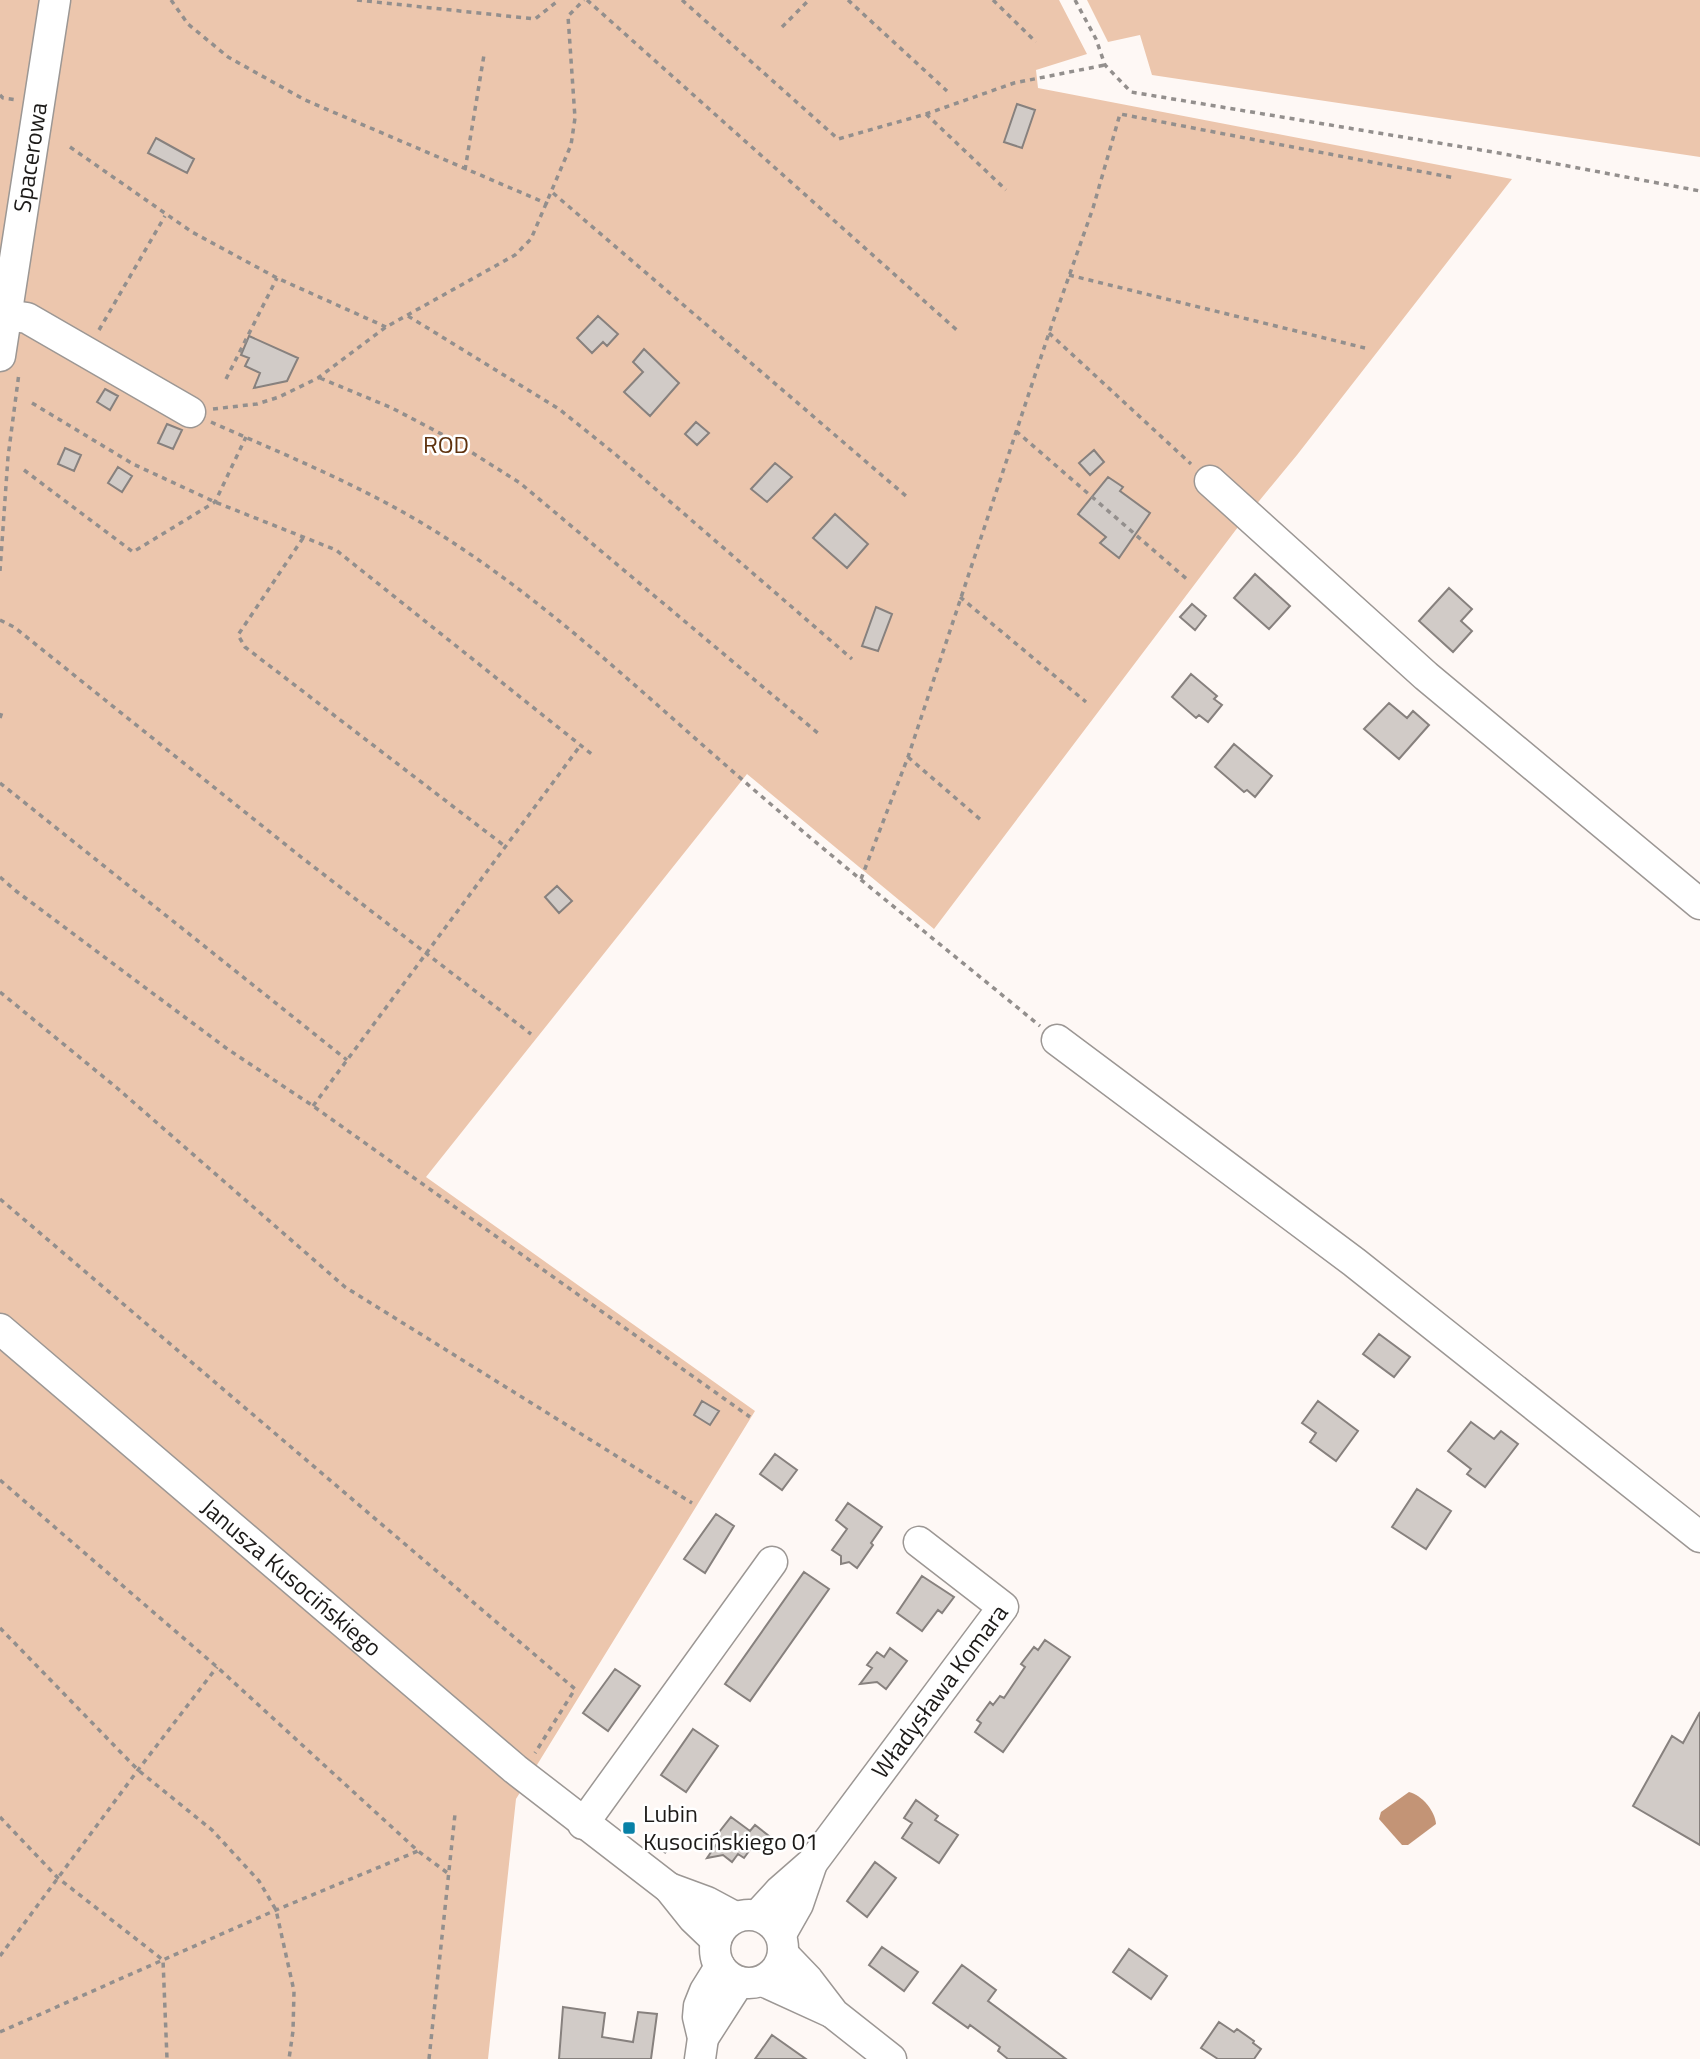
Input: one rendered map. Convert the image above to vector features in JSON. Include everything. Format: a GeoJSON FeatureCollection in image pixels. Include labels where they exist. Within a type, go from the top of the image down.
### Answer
{"type":"FeatureCollection","features":[{"type":"Feature","properties":{"kind":"street","name":"Spacerowa"},"geometry":{"type":"LineString","coordinates":[[0,356],[55,0]]}},
{"type":"Feature","properties":{"kind":"street"},"geometry":{"type":"LineString","coordinates":[[6,315],[27,318],[190,412]]}},
{"type":"Feature","properties":{"kind":"street"},"geometry":{"type":"LineString","coordinates":[[1210,481],[1426,676],[1700,904]]}},
{"type":"Feature","properties":{"kind":"street"},"geometry":{"type":"LineString","coordinates":[[1057,1040],[1354,1262],[1700,1537]]}},
{"type":"Feature","properties":{"kind":"street","name":"Janusza Kusocińskiego"},"geometry":{"type":"LineString","coordinates":[[0,1329],[515,1769],[583,1824],[670,1873]]}},
{"type":"Feature","properties":{"kind":"street","name":"Władysława Komara"},"geometry":{"type":"LineString","coordinates":[[812,1863],[1003,1607],[919,1542]]}},
{"type":"Feature","properties":{"kind":"street"},"geometry":{"type":"LineString","coordinates":[[583,1824],[772,1562]]}},
{"type":"Feature","properties":{"kind":"street"},"geometry":{"type":"LineString","coordinates":[[701,2048],[735,1968],[723,1926],[747,1916],[812,1863]]}},
{"type":"Feature","properties":{"kind":"street"},"geometry":{"type":"LineString","coordinates":[[735,1968],[777,1970],[782,1945],[812,1863]]}},
{"type":"Feature","properties":{"kind":"street"},"geometry":{"type":"LineString","coordinates":[[670,1873],[707,1902],[772,1922],[782,1945],[834,2014]]}},
{"type":"Feature","properties":{"kind":"street"},"geometry":{"type":"LineString","coordinates":[[670,1873],[693,1918],[735,1968],[834,2014],[891,2059]]}},
{"type":"Feature","properties":{"kind":"path"},"geometry":{"type":"LineString","coordinates":[[171,0],[188,24],[228,57],[305,100],[548,204]]}},
{"type":"Feature","properties":{"kind":"path"},"geometry":{"type":"LineString","coordinates":[[357,0],[535,19],[559,0]]}},
{"type":"Feature","properties":{"kind":"path"},"geometry":{"type":"LineString","coordinates":[[190,412],[257,404],[279,397],[318,378],[386,327],[515,255],[531,240],[571,145],[575,118],[568,16],[585,0],[959,332]]}},
{"type":"Feature","properties":{"kind":"path"},"geometry":{"type":"LineString","coordinates":[[682,0],[838,139],[926,114],[1014,83],[1105,65]]}},
{"type":"Feature","properties":{"kind":"path"},"geometry":{"type":"LineString","coordinates":[[782,27],[808,0]]}},
{"type":"Feature","properties":{"kind":"path"},"geometry":{"type":"LineString","coordinates":[[848,0],[947,91]]}},
{"type":"Feature","properties":{"kind":"path"},"geometry":{"type":"LineString","coordinates":[[993,0],[1036,42]]}},
{"type":"Feature","properties":{"kind":"path"},"geometry":{"type":"LineString","coordinates":[[1075,0],[1096,39],[1105,65],[1130,92],[1499,152],[1700,191]]}},
{"type":"Feature","properties":{"kind":"path"},"geometry":{"type":"LineString","coordinates":[[465,170],[484,55]]}},
{"type":"Feature","properties":{"kind":"path"},"geometry":{"type":"LineString","coordinates":[[926,114],[1006,190]]}},
{"type":"Feature","properties":{"kind":"path"},"geometry":{"type":"LineString","coordinates":[[861,879],[908,757],[1093,208],[1120,114],[1455,178]]}},
{"type":"Feature","properties":{"kind":"path"},"geometry":{"type":"LineString","coordinates":[[70,147],[192,232],[277,278],[386,327]]}},
{"type":"Feature","properties":{"kind":"path"},"geometry":{"type":"LineString","coordinates":[[553,193],[906,496]]}},
{"type":"Feature","properties":{"kind":"path"},"geometry":{"type":"LineString","coordinates":[[85,353],[165,215]]}},
{"type":"Feature","properties":{"kind":"path"},"geometry":{"type":"LineString","coordinates":[[1069,275],[1365,348]]}},
{"type":"Feature","properties":{"kind":"path"},"geometry":{"type":"LineString","coordinates":[[226,379],[277,278]]}},
{"type":"Feature","properties":{"kind":"path"},"geometry":{"type":"LineString","coordinates":[[408,316],[559,409],[615,454],[852,659]]}},
{"type":"Feature","properties":{"kind":"path"},"geometry":{"type":"LineString","coordinates":[[1049,333],[1210,481]]}},
{"type":"Feature","properties":{"kind":"path"},"geometry":{"type":"LineString","coordinates":[[318,378],[392,408],[449,438],[520,483],[819,734]]}},
{"type":"Feature","properties":{"kind":"path"},"geometry":{"type":"LineString","coordinates":[[32,403],[133,464],[215,502],[336,550],[594,756]]}},
{"type":"Feature","properties":{"kind":"path"},"geometry":{"type":"LineString","coordinates":[[190,412],[367,491],[494,570],[1057,1040]]}},
{"type":"Feature","properties":{"kind":"path"},"geometry":{"type":"LineString","coordinates":[[1016,431],[1189,581]]}},
{"type":"Feature","properties":{"kind":"path"},"geometry":{"type":"LineString","coordinates":[[24,470],[133,552],[215,502],[246,437]]}},
{"type":"Feature","properties":{"kind":"path"},"geometry":{"type":"LineString","coordinates":[[303,538],[238,635],[245,647],[506,847]]}},
{"type":"Feature","properties":{"kind":"path"},"geometry":{"type":"LineString","coordinates":[[960,597],[1086,702]]}},
{"type":"Feature","properties":{"kind":"path"},"geometry":{"type":"LineString","coordinates":[[0,620],[14,627],[531,1034]]}},
{"type":"Feature","properties":{"kind":"path"},"geometry":{"type":"LineString","coordinates":[[313,1106],[580,746]]}},
{"type":"Feature","properties":{"kind":"path"},"geometry":{"type":"LineString","coordinates":[[908,757],[981,820]]}},
{"type":"Feature","properties":{"kind":"path"},"geometry":{"type":"LineString","coordinates":[[0,783],[347,1060]]}},
{"type":"Feature","properties":{"kind":"path"},"geometry":{"type":"LineString","coordinates":[[0,877],[226,1048],[313,1106],[750,1417]]}},
{"type":"Feature","properties":{"kind":"path"},"geometry":{"type":"LineString","coordinates":[[0,992],[117,1088],[345,1287],[692,1503]]}},
{"type":"Feature","properties":{"kind":"path"},"geometry":{"type":"LineString","coordinates":[[0,1199],[575,1689],[532,1757]]}},
{"type":"Feature","properties":{"kind":"path"},"geometry":{"type":"LineString","coordinates":[[0,1480],[217,1667],[418,1852],[449,1874]]}},
{"type":"Feature","properties":{"kind":"path"},"geometry":{"type":"LineString","coordinates":[[0,1628],[138,1770],[212,1830],[259,1881],[276,1910],[294,1991],[289,2059]]}},
{"type":"Feature","properties":{"kind":"path"},"geometry":{"type":"LineString","coordinates":[[0,1956],[217,1667]]}},
{"type":"Feature","properties":{"kind":"path"},"geometry":{"type":"LineString","coordinates":[[429,2059],[455,1814]]}},
{"type":"Feature","properties":{"kind":"path"},"geometry":{"type":"LineString","coordinates":[[0,1816],[58,1878],[163,1960],[167,2059]]}},
{"type":"Feature","properties":{"kind":"path"},"geometry":{"type":"LineString","coordinates":[[643,1834],[666,1850],[670,1873]]}},
{"type":"Feature","properties":{"kind":"path"},"geometry":{"type":"LineString","coordinates":[[0,2032],[276,1910],[418,1852]]}},
{"type":"Feature","properties":{"kind":"green space","name":"ROD"},"geometry":{"type":"Polygon","coordinates":[[[0,0],[1059,0],[1087,54],[1036,70],[1038,88],[1512,179],[1241,523],[934,929],[747,774],[426,1177],[755,1411],[516,1799],[488,2059],[0,2059],[0,0]]]}},
{"type":"Feature","properties":{"kind":"green space"},"geometry":{"type":"Polygon","coordinates":[[[1087,0],[1700,0],[1700,157],[1152,75],[1140,35],[1108,42],[1087,0]]]}},
{"type":"Feature","properties":{"kind":"shaded area"},"geometry":{"type":"Polygon","coordinates":[[[1409,1792],[1419,1796],[1427,1804],[1436,1824],[1408,1845],[1402,1845],[1379,1819],[1381,1812],[1409,1792]]]}},
{"type":"Feature","properties":{"kind":"building"},"geometry":{"type":"Polygon","coordinates":[[[1017,104],[1035,110],[1022,148],[1004,142],[1017,104]]]}},
{"type":"Feature","properties":{"kind":"building"},"geometry":{"type":"Polygon","coordinates":[[[156,138],[194,159],[187,173],[148,153],[156,138]]]}},
{"type":"Feature","properties":{"kind":"building"},"geometry":{"type":"Polygon","coordinates":[[[598,316],[618,334],[607,346],[603,342],[592,353],[577,338],[598,316]]]}},
{"type":"Feature","properties":{"kind":"building"},"geometry":{"type":"Polygon","coordinates":[[[249,336],[298,358],[287,381],[254,388],[260,373],[245,366],[249,358],[241,355],[249,336]]]}},
{"type":"Feature","properties":{"kind":"building"},"geometry":{"type":"Polygon","coordinates":[[[644,349],[679,383],[650,416],[624,392],[643,372],[633,362],[644,349]]]}},
{"type":"Feature","properties":{"kind":"building"},"geometry":{"type":"Polygon","coordinates":[[[105,389],[118,396],[110,410],[97,402],[105,389]]]}},
{"type":"Feature","properties":{"kind":"building"},"geometry":{"type":"Polygon","coordinates":[[[696,422],[709,433],[697,445],[685,434],[696,422]]]}},
{"type":"Feature","properties":{"kind":"building"},"geometry":{"type":"Polygon","coordinates":[[[167,424],[182,430],[173,449],[158,443],[167,424]]]}},
{"type":"Feature","properties":{"kind":"building"},"geometry":{"type":"Polygon","coordinates":[[[65,448],[81,455],[74,471],[58,464],[65,448]]]}},
{"type":"Feature","properties":{"kind":"building"},"geometry":{"type":"Polygon","coordinates":[[[1094,450],[1104,462],[1090,475],[1079,463],[1094,450]]]}},
{"type":"Feature","properties":{"kind":"building"},"geometry":{"type":"Polygon","coordinates":[[[775,463],[792,477],[767,502],[751,489],[775,463]]]}},
{"type":"Feature","properties":{"kind":"building"},"geometry":{"type":"Polygon","coordinates":[[[118,467],[132,476],[122,492],[108,483],[118,467]]]}},
{"type":"Feature","properties":{"kind":"building"},"geometry":{"type":"Polygon","coordinates":[[[1108,477],[1123,487],[1120,491],[1150,513],[1119,558],[1100,543],[1106,537],[1078,514],[1108,477]]]}},
{"type":"Feature","properties":{"kind":"building"},"geometry":{"type":"Polygon","coordinates":[[[835,514],[868,544],[847,568],[813,538],[835,514]]]}},
{"type":"Feature","properties":{"kind":"building"},"geometry":{"type":"Polygon","coordinates":[[[1255,574],[1290,606],[1269,629],[1234,598],[1255,574]]]}},
{"type":"Feature","properties":{"kind":"building"},"geometry":{"type":"Polygon","coordinates":[[[1449,588],[1472,609],[1461,621],[1472,631],[1453,652],[1419,621],[1449,588]]]}},
{"type":"Feature","properties":{"kind":"building"},"geometry":{"type":"Polygon","coordinates":[[[1192,604],[1206,616],[1195,630],[1180,617],[1192,604]]]}},
{"type":"Feature","properties":{"kind":"building"},"geometry":{"type":"Polygon","coordinates":[[[876,607],[892,614],[878,651],[862,646],[876,607]]]}},
{"type":"Feature","properties":{"kind":"building"},"geometry":{"type":"Polygon","coordinates":[[[1191,674],[1217,696],[1214,699],[1222,705],[1208,722],[1199,715],[1196,718],[1172,697],[1191,674]]]}},
{"type":"Feature","properties":{"kind":"building"},"geometry":{"type":"Polygon","coordinates":[[[1389,703],[1407,718],[1413,711],[1429,725],[1399,759],[1364,729],[1389,703]]]}},
{"type":"Feature","properties":{"kind":"building"},"geometry":{"type":"Polygon","coordinates":[[[1234,744],[1272,776],[1255,797],[1247,790],[1244,792],[1215,767],[1234,744]]]}},
{"type":"Feature","properties":{"kind":"building"},"geometry":{"type":"Polygon","coordinates":[[[557,886],[572,901],[559,913],[545,897],[557,886]]]}},
{"type":"Feature","properties":{"kind":"building"},"geometry":{"type":"Polygon","coordinates":[[[1379,1334],[1410,1357],[1394,1377],[1363,1354],[1379,1334]]]}},
{"type":"Feature","properties":{"kind":"building"},"geometry":{"type":"Polygon","coordinates":[[[702,1401],[719,1411],[710,1425],[694,1415],[702,1401]]]}},
{"type":"Feature","properties":{"kind":"building"},"geometry":{"type":"Polygon","coordinates":[[[1318,1401],[1358,1431],[1336,1461],[1310,1442],[1316,1433],[1302,1423],[1318,1401]]]}},
{"type":"Feature","properties":{"kind":"building"},"geometry":{"type":"Polygon","coordinates":[[[1471,1422],[1494,1439],[1501,1431],[1518,1444],[1485,1487],[1467,1474],[1471,1469],[1448,1451],[1471,1422]]]}},
{"type":"Feature","properties":{"kind":"building"},"geometry":{"type":"Polygon","coordinates":[[[775,1454],[797,1470],[782,1490],[760,1474],[775,1454]]]}},
{"type":"Feature","properties":{"kind":"building"},"geometry":{"type":"Polygon","coordinates":[[[1417,1489],[1451,1511],[1426,1549],[1392,1527],[1417,1489]]]}},
{"type":"Feature","properties":{"kind":"building"},"geometry":{"type":"Polygon","coordinates":[[[848,1503],[882,1527],[857,1568],[849,1562],[841,1564],[841,1556],[832,1550],[847,1529],[836,1520],[848,1503]]]}},
{"type":"Feature","properties":{"kind":"building"},"geometry":{"type":"Polygon","coordinates":[[[716,1514],[734,1526],[705,1573],[684,1559],[716,1514]]]}},
{"type":"Feature","properties":{"kind":"building"},"geometry":{"type":"Polygon","coordinates":[[[804,1572],[829,1589],[750,1701],[725,1684],[804,1572]]]}},
{"type":"Feature","properties":{"kind":"building"},"geometry":{"type":"Polygon","coordinates":[[[922,1576],[954,1597],[942,1613],[938,1610],[922,1631],[897,1613],[922,1576]]]}},
{"type":"Feature","properties":{"kind":"building"},"geometry":{"type":"Polygon","coordinates":[[[1045,1640],[1070,1657],[1003,1752],[975,1732],[981,1723],[977,1720],[990,1702],[993,1705],[1000,1696],[1004,1698],[1025,1667],[1021,1664],[1034,1647],[1038,1650],[1045,1640]]]}},
{"type":"Feature","properties":{"kind":"building"},"geometry":{"type":"Polygon","coordinates":[[[890,1648],[907,1661],[886,1689],[877,1682],[860,1684],[872,1668],[867,1665],[877,1652],[884,1657],[890,1648]]]}},
{"type":"Feature","properties":{"kind":"building"},"geometry":{"type":"Polygon","coordinates":[[[615,1669],[640,1686],[608,1731],[583,1713],[615,1669]]]}},
{"type":"Feature","properties":{"kind":"building"},"geometry":{"type":"Polygon","coordinates":[[[1700,1712],[1700,1845],[1633,1806],[1672,1736],[1683,1743],[1700,1712]]]}},
{"type":"Feature","properties":{"kind":"building"},"geometry":{"type":"Polygon","coordinates":[[[693,1729],[718,1746],[686,1792],[661,1775],[693,1729]]]}},
{"type":"Feature","properties":{"kind":"building"},"geometry":{"type":"Polygon","coordinates":[[[916,1800],[938,1816],[935,1820],[958,1835],[939,1863],[902,1838],[912,1823],[904,1818],[916,1800]]]}},
{"type":"Feature","properties":{"kind":"building"},"geometry":{"type":"Polygon","coordinates":[[[731,1817],[750,1831],[755,1825],[769,1836],[758,1851],[752,1847],[744,1858],[738,1854],[732,1862],[723,1855],[707,1858],[720,1839],[716,1836],[731,1817]]]}},
{"type":"Feature","properties":{"kind":"building"},"geometry":{"type":"Polygon","coordinates":[[[875,1862],[896,1878],[867,1917],[847,1901],[875,1862]]]}},
{"type":"Feature","properties":{"kind":"building"},"geometry":{"type":"Polygon","coordinates":[[[882,1947],[918,1972],[904,1991],[869,1965],[882,1947]]]}},
{"type":"Feature","properties":{"kind":"building"},"geometry":{"type":"Polygon","coordinates":[[[1129,1949],[1167,1976],[1151,1999],[1113,1972],[1129,1949]]]}},
{"type":"Feature","properties":{"kind":"building"},"geometry":{"type":"Polygon","coordinates":[[[962,1965],[996,1990],[988,2001],[1066,2059],[1008,2059],[998,2051],[1000,2047],[933,2003],[962,1965]]]}},
{"type":"Feature","properties":{"kind":"building"},"geometry":{"type":"Polygon","coordinates":[[[563,2007],[605,2013],[602,2037],[633,2042],[638,2012],[657,2014],[651,2059],[559,2059],[563,2007]]]}},
{"type":"Feature","properties":{"kind":"building"},"geometry":{"type":"Polygon","coordinates":[[[1219,2022],[1234,2032],[1237,2029],[1254,2041],[1261,2049],[1254,2059],[1218,2059],[1201,2048],[1219,2022]]]}},
{"type":"Feature","properties":{"kind":"building"},"geometry":{"type":"Polygon","coordinates":[[[772,2035],[806,2059],[755,2059],[772,2035]]]}},
{"type":"Feature","properties":{"kind":"place","name":"Lubin Kusocińskiego 01"},"geometry":{"type":"Point","coordinates":[629,1828]}}]}
